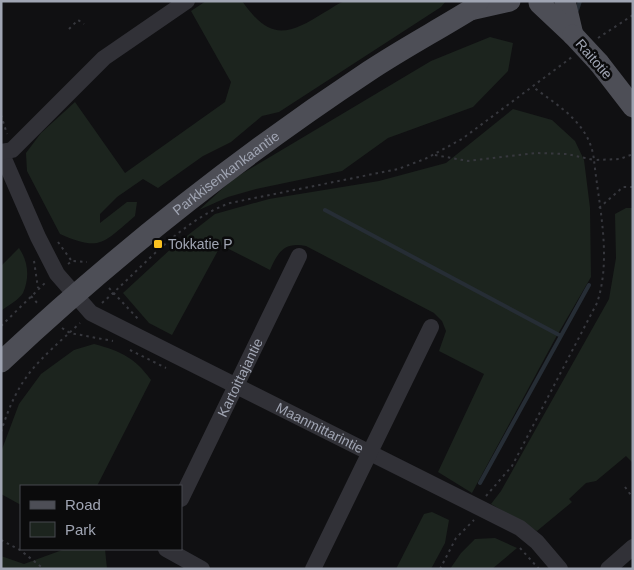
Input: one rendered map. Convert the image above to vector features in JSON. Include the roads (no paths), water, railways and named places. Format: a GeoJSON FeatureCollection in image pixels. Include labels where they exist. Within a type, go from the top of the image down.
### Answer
{"type":"FeatureCollection","features":[{"type":"Feature","properties":{"kind":"main road","name":"Parkkisenkankaantie"},"geometry":{"type":"LineString","coordinates":[[1,362],[75,294],[271,138],[370,70],[474,6],[510,1]]}},
{"type":"Feature","properties":{"kind":"main road","name":"Raitotie"},"geometry":{"type":"LineString","coordinates":[[565,1],[575,44]]}},
{"type":"Feature","properties":{"kind":"main road","name":"Raitotie"},"geometry":{"type":"LineString","coordinates":[[537,2],[575,44],[600,63],[633,106]]}},
{"type":"Feature","properties":{"kind":"street"},"geometry":{"type":"LineString","coordinates":[[1,152],[12,150],[104,58],[187,1]]}},
{"type":"Feature","properties":{"kind":"street","name":"Maanmittarintie"},"geometry":{"type":"LineString","coordinates":[[1,152],[42,245],[57,274],[91,312],[371,453],[477,514],[530,534],[560,569]]}},
{"type":"Feature","properties":{"kind":"street","name":"Kartoittajantie"},"geometry":{"type":"LineString","coordinates":[[182,497],[299,256]]}},
{"type":"Feature","properties":{"kind":"street"},"geometry":{"type":"LineString","coordinates":[[313,569],[431,327]]}},
{"type":"Feature","properties":{"kind":"street"},"geometry":{"type":"LineString","coordinates":[[608,569],[633,548]]}},
{"type":"Feature","properties":{"kind":"street"},"geometry":{"type":"LineString","coordinates":[[168,550],[202,569]]}},
{"type":"Feature","properties":{"kind":"waterway"},"geometry":{"type":"LineString","coordinates":[[577,10],[580,1]]}},
{"type":"Feature","properties":{"kind":"waterway"},"geometry":{"type":"LineString","coordinates":[[325,210],[561,336]]}},
{"type":"Feature","properties":{"kind":"waterway"},"geometry":{"type":"LineString","coordinates":[[480,483],[589,285]]}},
{"type":"Feature","properties":{"kind":"place","name":"Tokkatie P"},"geometry":{"type":"Point","coordinates":[158,244]}}]}
